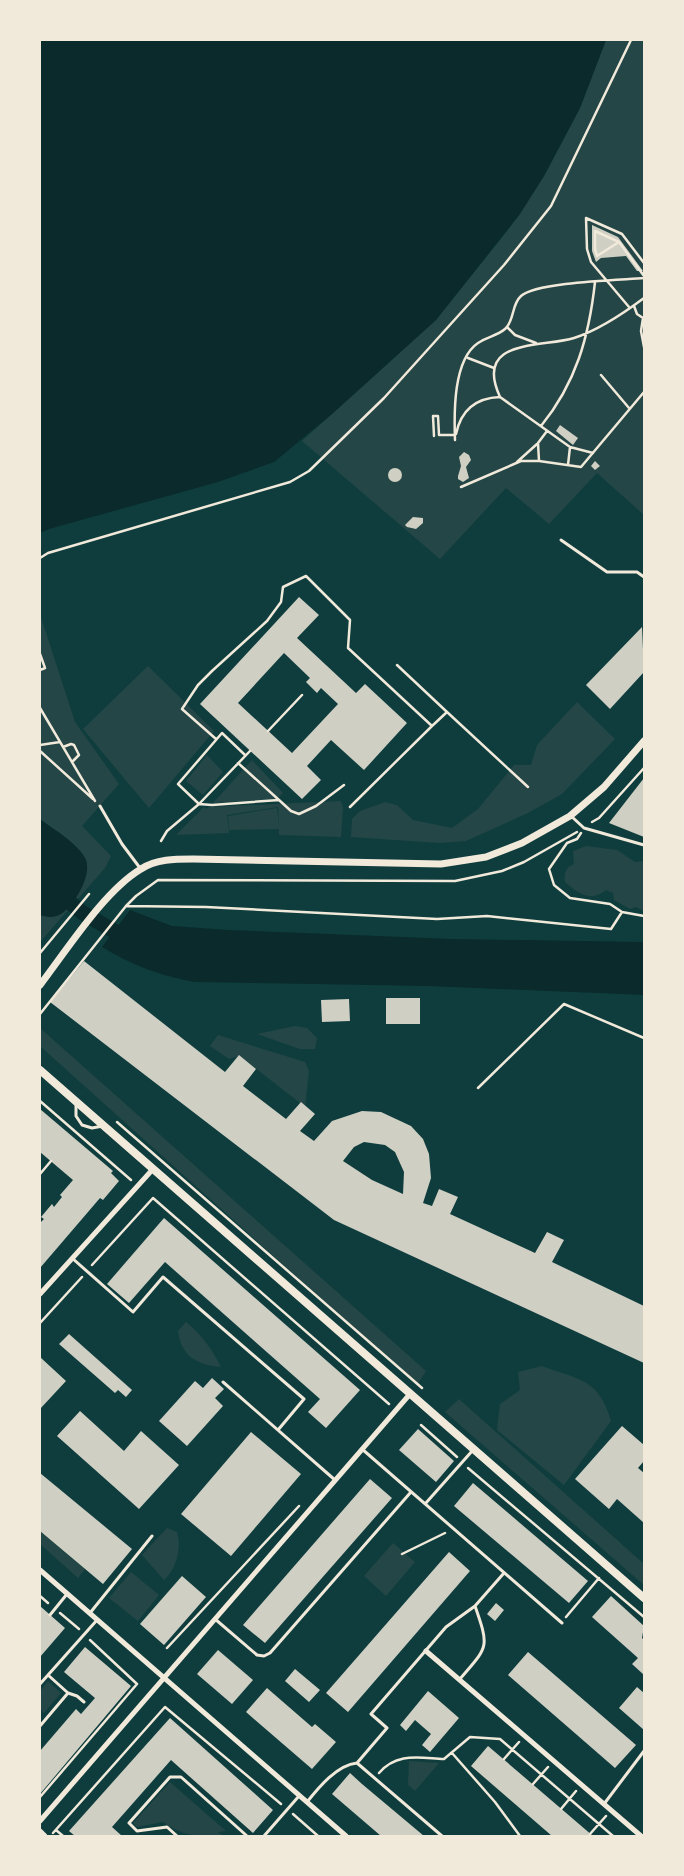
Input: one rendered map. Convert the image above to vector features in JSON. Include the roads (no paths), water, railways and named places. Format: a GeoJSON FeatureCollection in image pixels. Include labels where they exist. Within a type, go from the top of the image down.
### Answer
{"type":"FeatureCollection","features":[{"type":"Feature","properties":{"kind":"main road"},"geometry":{"type":"LineString","coordinates":[[40,1070],[644,1598]]}},
{"type":"Feature","properties":{"kind":"street"},"geometry":{"type":"LineString","coordinates":[[40,985],[120,885],[140,869],[172,859],[460,862],[503,851],[570,816],[604,787],[644,741]]}},
{"type":"Feature","properties":{"kind":"street"},"geometry":{"type":"LineString","coordinates":[[40,1294],[153,1169]]}},
{"type":"Feature","properties":{"kind":"street"},"geometry":{"type":"LineString","coordinates":[[40,1821],[410,1394]]}},
{"type":"Feature","properties":{"kind":"street"},"geometry":{"type":"LineString","coordinates":[[40,1570],[346,1836]]}},
{"type":"Feature","properties":{"kind":"street"},"geometry":{"type":"LineString","coordinates":[[426,1651],[641,1836]]}},
{"type":"Feature","properties":{"kind":"street"},"geometry":{"type":"LineString","coordinates":[[40,1831],[45,1836]]}},
{"type":"Feature","properties":{"kind":"lane"},"geometry":{"type":"LineString","coordinates":[[561,540],[607,572],[637,572],[644,577]]}},
{"type":"Feature","properties":{"kind":"lane"},"geometry":{"type":"LineString","coordinates":[[100,806],[122,844],[140,869]]}},
{"type":"Feature","properties":{"kind":"lane"},"geometry":{"type":"LineString","coordinates":[[570,816],[584,828],[644,845]]}},
{"type":"Feature","properties":{"kind":"lane"},"geometry":{"type":"LineString","coordinates":[[76,1102],[76,1116],[82,1125],[92,1128],[104,1126]]}},
{"type":"Feature","properties":{"kind":"lane"},"geometry":{"type":"LineString","coordinates":[[72,1258],[133,1312],[163,1277],[304,1400],[278,1430]]}},
{"type":"Feature","properties":{"kind":"lane"},"geometry":{"type":"LineString","coordinates":[[223,1382],[335,1480]]}},
{"type":"Feature","properties":{"kind":"lane"},"geometry":{"type":"LineString","coordinates":[[362,1449],[562,1623]]}},
{"type":"Feature","properties":{"kind":"lane"},"geometry":{"type":"LineString","coordinates":[[425,1504],[474,1449]]}},
{"type":"Feature","properties":{"kind":"lane"},"geometry":{"type":"LineString","coordinates":[[215,1619],[257,1655],[264,1656],[270,1653],[411,1492]]}},
{"type":"Feature","properties":{"kind":"lane"},"geometry":{"type":"LineString","coordinates":[[90,1613],[152,1536]]}},
{"type":"Feature","properties":{"kind":"lane"},"geometry":{"type":"LineString","coordinates":[[307,1802],[327,1780],[348,1764],[357,1763],[387,1728],[371,1714],[446,1627],[475,1606],[504,1573]]}},
{"type":"Feature","properties":{"kind":"lane"},"geometry":{"type":"LineString","coordinates":[[50,1615],[67,1594]]}},
{"type":"Feature","properties":{"kind":"lane"},"geometry":{"type":"LineString","coordinates":[[459,1680],[483,1651],[486,1636],[475,1606]]}},
{"type":"Feature","properties":{"kind":"lane"},"geometry":{"type":"LineString","coordinates":[[40,1684],[97,1620]]}},
{"type":"Feature","properties":{"kind":"lane"},"geometry":{"type":"LineString","coordinates":[[48,1675],[68,1693],[77,1696],[84,1702]]}},
{"type":"Feature","properties":{"kind":"lane"},"geometry":{"type":"LineString","coordinates":[[40,1726],[68,1693]]}},
{"type":"Feature","properties":{"kind":"lane"},"geometry":{"type":"LineString","coordinates":[[604,1804],[644,1752]]}},
{"type":"Feature","properties":{"kind":"lane"},"geometry":{"type":"LineString","coordinates":[[357,1763],[442,1836]]}},
{"type":"Feature","properties":{"kind":"lane"},"geometry":{"type":"LineString","coordinates":[[177,1836],[167,1827],[137,1831],[129,1823],[170,1777],[181,1777],[247,1836]]}},
{"type":"Feature","properties":{"kind":"lane"},"geometry":{"type":"LineString","coordinates":[[264,1836],[299,1796]]}},
{"type":"Feature","properties":{"kind":"waterway"},"geometry":{"type":"LineString","coordinates":[[40,878],[83,913],[131,941]]}}]}
